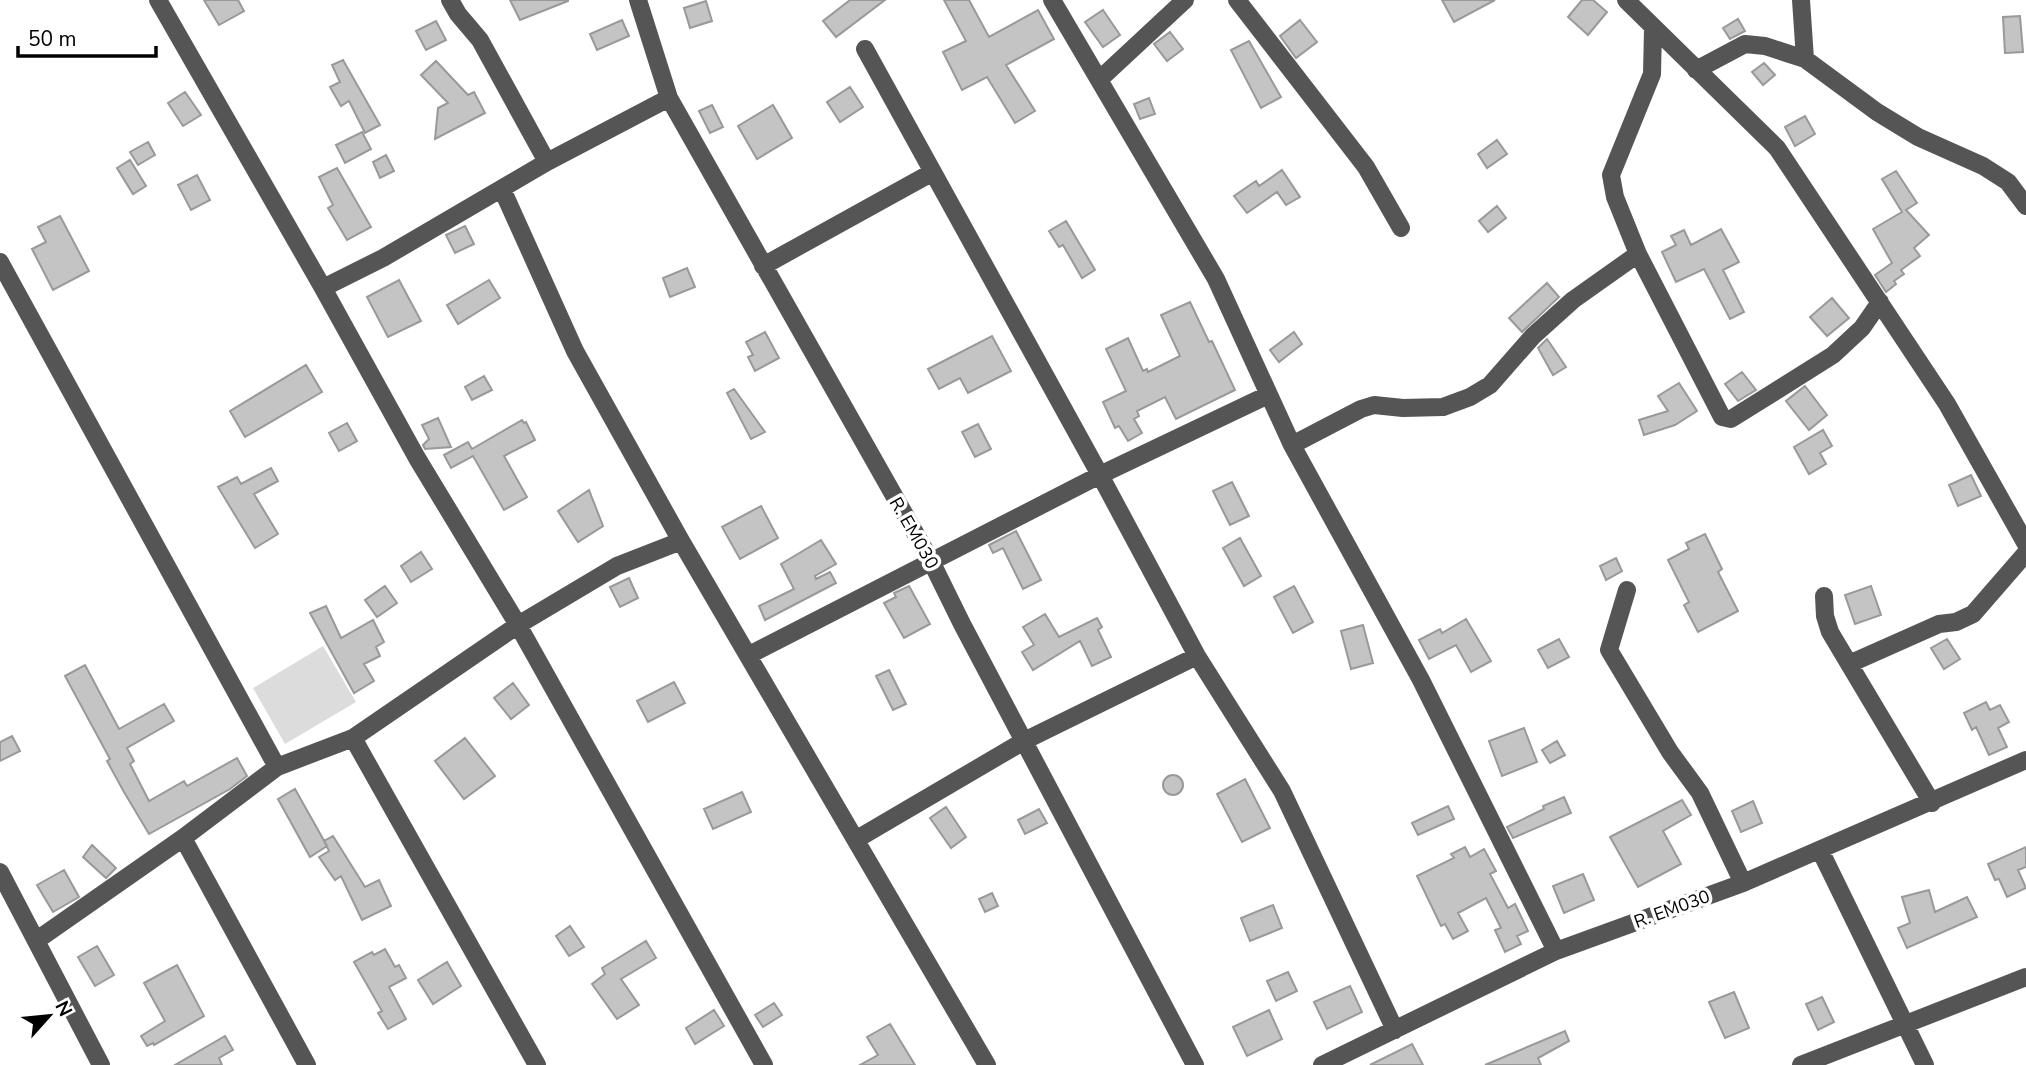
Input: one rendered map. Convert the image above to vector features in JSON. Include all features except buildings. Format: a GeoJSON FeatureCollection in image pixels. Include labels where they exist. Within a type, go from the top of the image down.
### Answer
{"type":"FeatureCollection","features":[{"type":"Feature","properties":{"kind":"street"},"geometry":{"type":"LineString","coordinates":[[158,0],[323,288],[416,458],[518,625],[764,1065]]}},
{"type":"Feature","properties":{"kind":"street"},"geometry":{"type":"LineString","coordinates":[[450,0],[480,40],[547,162]]}},
{"type":"Feature","properties":{"kind":"street","name":"R. EM030"},"geometry":{"type":"LineString","coordinates":[[638,0],[669,99],[931,561],[1195,1065]]}},
{"type":"Feature","properties":{"kind":"street"},"geometry":{"type":"LineString","coordinates":[[1052,0],[1216,279],[1292,445],[1421,680],[1556,951]]}},
{"type":"Feature","properties":{"kind":"street"},"geometry":{"type":"LineString","coordinates":[[1100,79],[1185,0]]}},
{"type":"Feature","properties":{"kind":"street"},"geometry":{"type":"LineString","coordinates":[[1237,0],[1366,167],[1401,228]]}},
{"type":"Feature","properties":{"kind":"street"},"geometry":{"type":"LineString","coordinates":[[1626,0],[1777,148],[1947,404],[2026,544]]}},
{"type":"Feature","properties":{"kind":"street"},"geometry":{"type":"LineString","coordinates":[[1801,0],[1805,59]]}},
{"type":"Feature","properties":{"kind":"street"},"geometry":{"type":"LineString","coordinates":[[1653,29],[1652,74],[1611,175],[1615,197],[1638,254],[1722,417],[1731,419],[1833,355],[1862,328],[1880,302]]}},
{"type":"Feature","properties":{"kind":"street"},"geometry":{"type":"LineString","coordinates":[[1696,70],[1745,44],[1765,46],[1805,59],[1877,112],[1918,137],[1983,166],[2008,182],[2026,206]]}},
{"type":"Feature","properties":{"kind":"street"},"geometry":{"type":"LineString","coordinates":[[865,48],[1197,656],[1282,791],[1395,1030]]}},
{"type":"Feature","properties":{"kind":"street"},"geometry":{"type":"LineString","coordinates":[[323,288],[383,258],[547,162],[669,99]]}},
{"type":"Feature","properties":{"kind":"street"},"geometry":{"type":"LineString","coordinates":[[763,266],[933,172]]}},
{"type":"Feature","properties":{"kind":"street"},"geometry":{"type":"LineString","coordinates":[[502,189],[575,351],[681,541],[987,1065]]}},
{"type":"Feature","properties":{"kind":"street"},"geometry":{"type":"LineString","coordinates":[[1292,445],[1361,409],[1374,405],[1403,408],[1443,407],[1469,397],[1490,384],[1533,336],[1573,300],[1638,254]]}},
{"type":"Feature","properties":{"kind":"street"},"geometry":{"type":"LineString","coordinates":[[0,262],[277,767]]}},
{"type":"Feature","properties":{"kind":"street"},"geometry":{"type":"LineString","coordinates":[[749,655],[1100,475],[1268,395]]}},
{"type":"Feature","properties":{"kind":"street"},"geometry":{"type":"LineString","coordinates":[[37,940],[183,838],[277,767],[353,738],[518,625],[617,566],[681,541]]}},
{"type":"Feature","properties":{"kind":"street"},"geometry":{"type":"LineString","coordinates":[[1849,664],[1939,624],[1956,622],[1973,614],[2026,553]]}},
{"type":"Feature","properties":{"kind":"street"},"geometry":{"type":"LineString","coordinates":[[1627,590],[1609,650],[1670,752],[1700,793],[1743,883]]}},
{"type":"Feature","properties":{"kind":"street"},"geometry":{"type":"LineString","coordinates":[[1824,596],[1828,624],[1932,803]]}},
{"type":"Feature","properties":{"kind":"street"},"geometry":{"type":"LineString","coordinates":[[857,839],[1024,741],[1197,656]]}},
{"type":"Feature","properties":{"kind":"street"},"geometry":{"type":"LineString","coordinates":[[353,738],[537,1065]]}},
{"type":"Feature","properties":{"kind":"street","name":"R. EM030"},"geometry":{"type":"LineString","coordinates":[[1322,1065],[1556,951],[1743,883],[2026,760]]}},
{"type":"Feature","properties":{"kind":"street"},"geometry":{"type":"LineString","coordinates":[[183,838],[307,1065]]}},
{"type":"Feature","properties":{"kind":"street"},"geometry":{"type":"LineString","coordinates":[[1820,850],[1925,1065]]}},
{"type":"Feature","properties":{"kind":"street"},"geometry":{"type":"LineString","coordinates":[[0,872],[101,1065]]}},
{"type":"Feature","properties":{"kind":"street"},"geometry":{"type":"LineString","coordinates":[[1801,1065],[1907,1026],[2026,977]]}},
{"type":"Feature","properties":{"kind":"shaded area"},"geometry":{"type":"Polygon","coordinates":[[[323,646],[356,702],[285,744],[253,688],[323,646]]]}}]}
